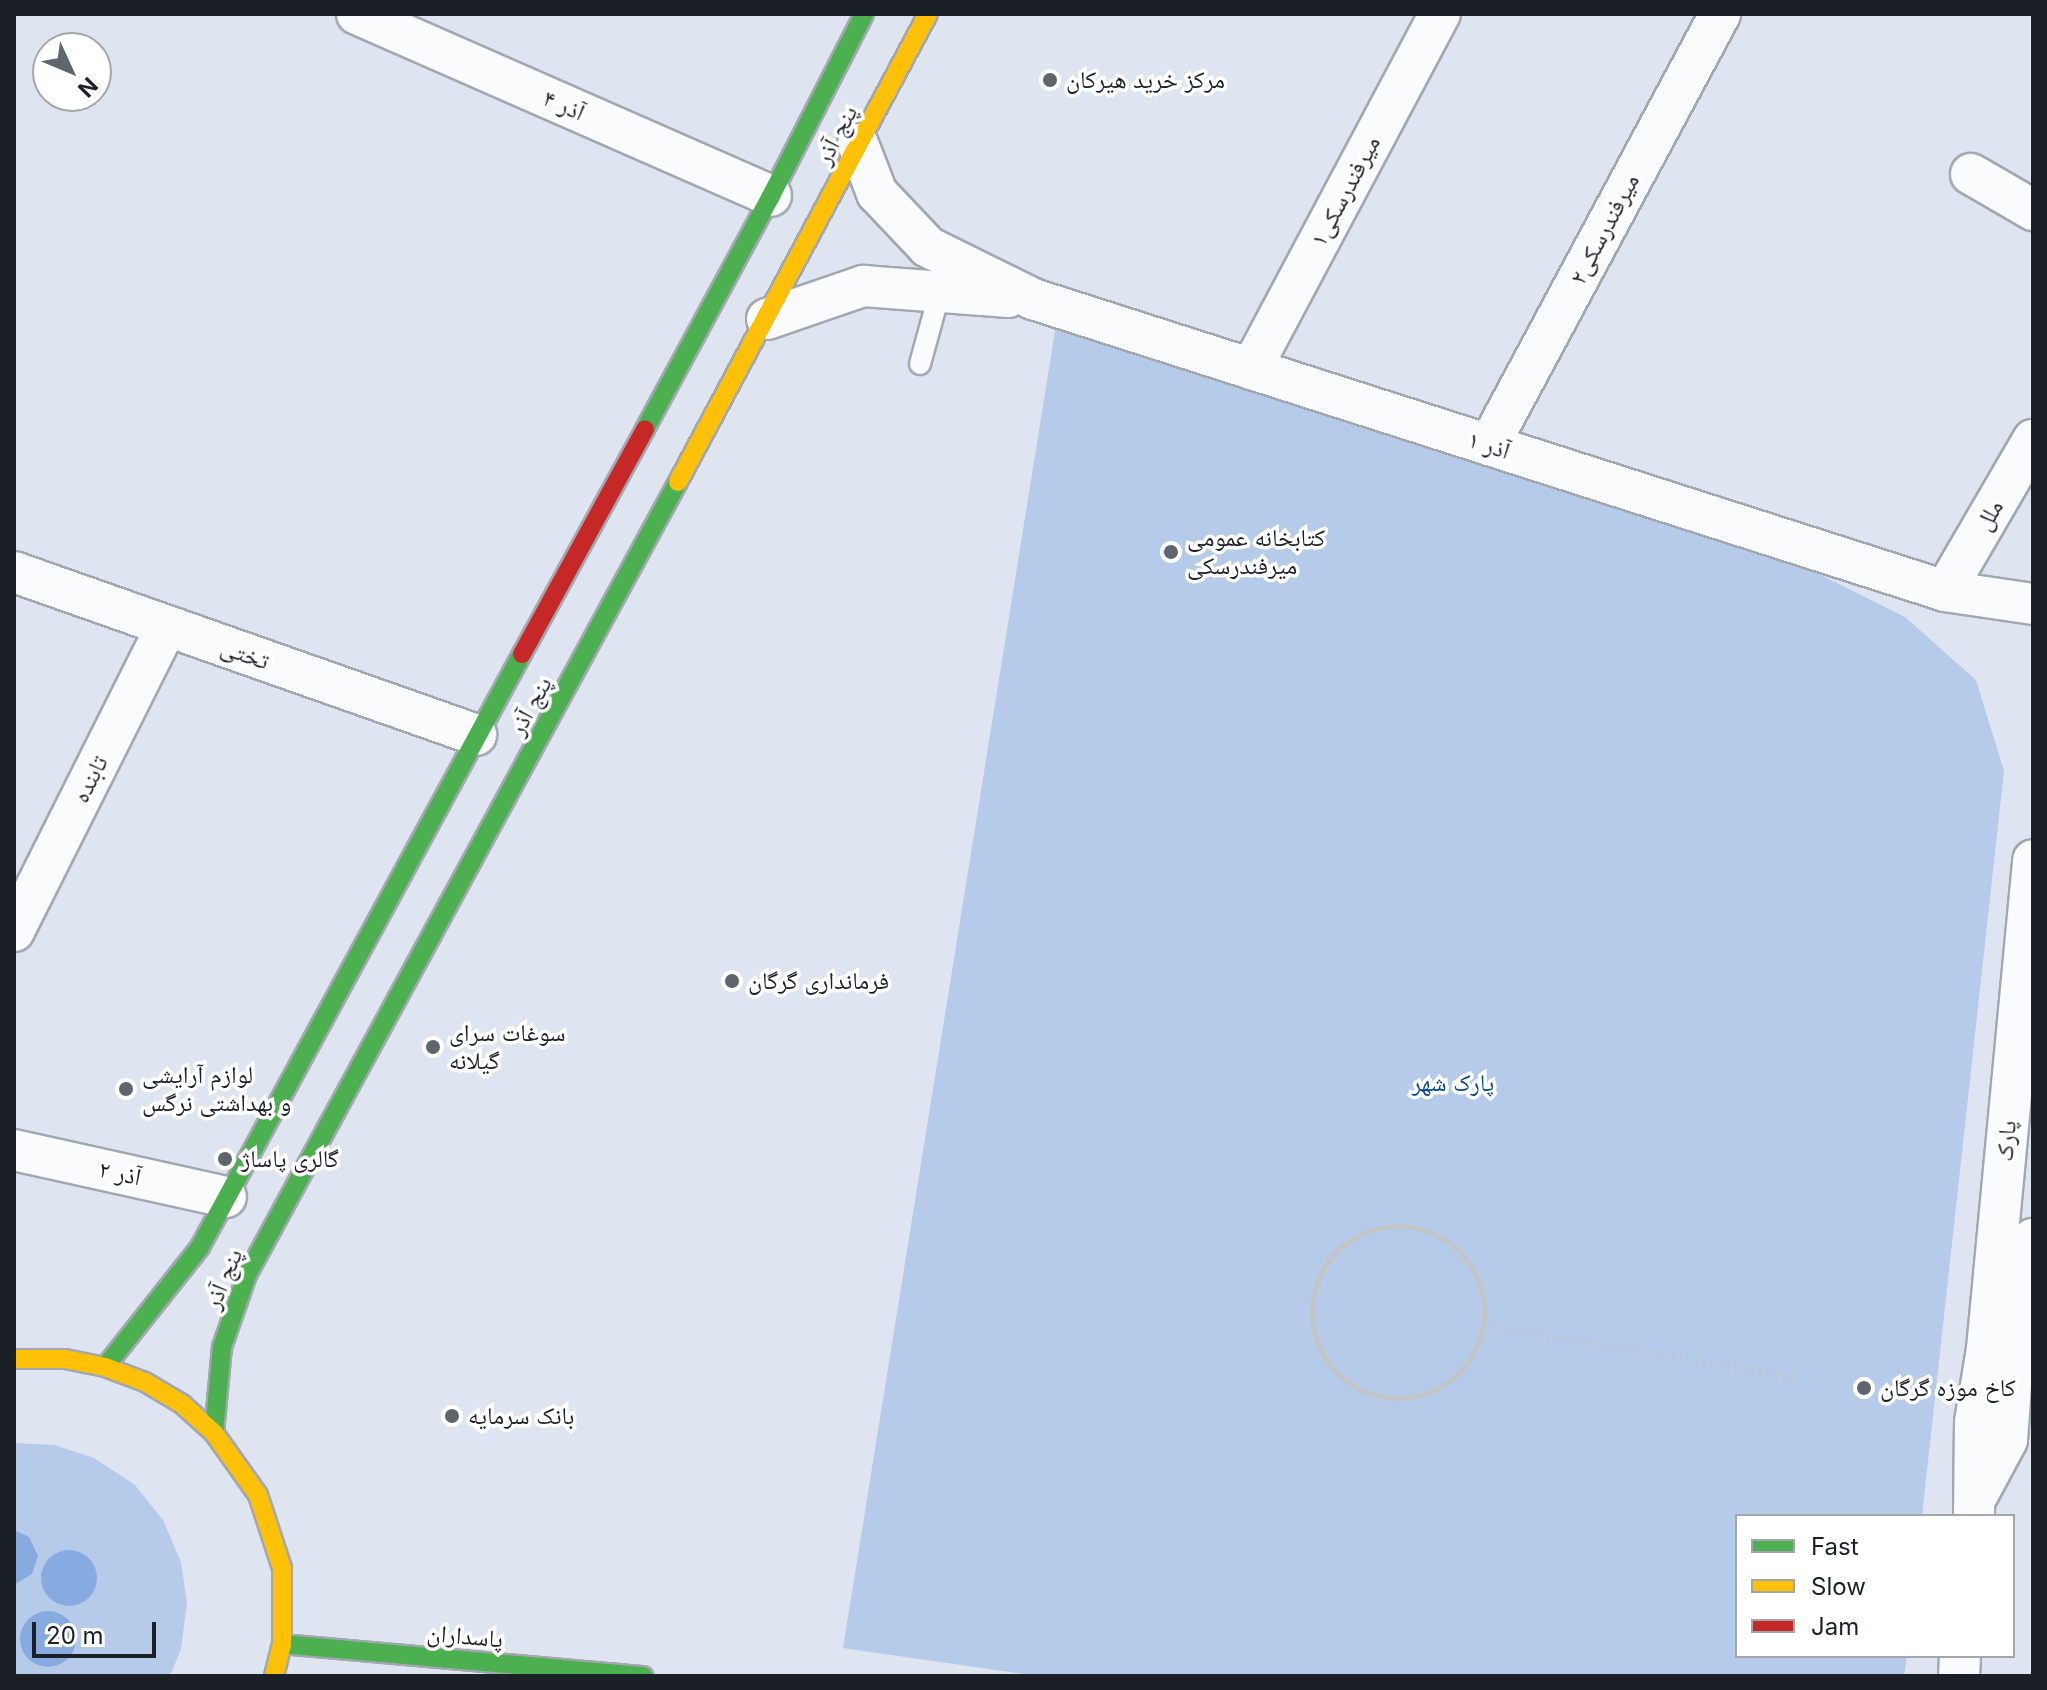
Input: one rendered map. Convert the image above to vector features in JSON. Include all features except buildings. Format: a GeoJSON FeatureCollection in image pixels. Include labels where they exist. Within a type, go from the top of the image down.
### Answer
{"type":"FeatureCollection","features":[{"type":"Feature","properties":{"kind":"main road","name":"پنج آذر"},"geometry":{"type":"LineString","coordinates":[[105,1367],[200,1247],[771,196],[864,14]]}},
{"type":"Feature","properties":{"kind":"main road","name":"پنج آذر"},"geometry":{"type":"LineString","coordinates":[[214,1433],[222,1347],[247,1275],[767,319],[928,14]]}},
{"type":"Feature","properties":{"kind":"main road"},"geometry":{"type":"LineString","coordinates":[[14,1359],[65,1359],[105,1367],[145,1382],[182,1404],[214,1433],[258,1495],[282,1568],[282,1644],[274,1676]]}},
{"type":"Feature","properties":{"kind":"main road","name":"پاسداران"},"geometry":{"type":"LineString","coordinates":[[282,1644],[308,1654],[644,1676]]}},
{"type":"Feature","properties":{"kind":"street","name":"آذر ۴"},"geometry":{"type":"LineString","coordinates":[[357,14],[771,196]]}},
{"type":"Feature","properties":{"kind":"street","name":"میرفندرسکی۱"},"geometry":{"type":"LineString","coordinates":[[1251,369],[1440,14]]}},
{"type":"Feature","properties":{"kind":"street","name":"میرفندرسکی۲"},"geometry":{"type":"LineString","coordinates":[[1489,445],[1720,14]]}},
{"type":"Feature","properties":{"kind":"street"},"geometry":{"type":"LineString","coordinates":[[858,144],[877,193],[928,247],[1033,299]]}},
{"type":"Feature","properties":{"kind":"street"},"geometry":{"type":"LineString","coordinates":[[1971,174],[2033,210]]}},
{"type":"Feature","properties":{"kind":"street"},"geometry":{"type":"LineString","coordinates":[[767,319],[863,286],[1033,299]]}},
{"type":"Feature","properties":{"kind":"street","name":"۱ آذر"},"geometry":{"type":"LineString","coordinates":[[1033,299],[1945,591],[2033,604]]}},
{"type":"Feature","properties":{"kind":"street","name":"ملل"},"geometry":{"type":"LineString","coordinates":[[1945,591],[2033,440]]}},
{"type":"Feature","properties":{"kind":"street","name":"تختی"},"geometry":{"type":"LineString","coordinates":[[14,572],[476,735]]}},
{"type":"Feature","properties":{"kind":"street","name":"تابنده"},"geometry":{"type":"LineString","coordinates":[[14,931],[167,626]]}},
{"type":"Feature","properties":{"kind":"street","name":"پارک"},"geometry":{"type":"LineString","coordinates":[[1991,1431],[1987,1349],[2033,860]]}},
{"type":"Feature","properties":{"kind":"street","name":"۲ آذر"},"geometry":{"type":"LineString","coordinates":[[14,1150],[226,1197]]}},
{"type":"Feature","properties":{"kind":"street"},"geometry":{"type":"LineString","coordinates":[[1974,1508],[1991,1431],[2029,1292],[2033,1239]]}},
{"type":"Feature","properties":{"kind":"lane"},"geometry":{"type":"LineString","coordinates":[[920,364],[940,291]]}},
{"type":"Feature","properties":{"kind":"path"},"geometry":{"type":"LineString","coordinates":[[1408,1226],[1449,1242],[1466,1258],[1478,1277],[1484,1298],[1483,1325],[1468,1363],[1452,1379],[1433,1391],[1389,1398],[1347,1381],[1331,1366],[1319,1347],[1312,1302],[1318,1281],[1329,1261],[1345,1244],[1363,1233],[1408,1226]]}},
{"type":"Feature","properties":{"kind":"path"},"geometry":{"type":"LineString","coordinates":[[1483,1325],[1794,1377]]}},
{"type":"Feature","properties":{"kind":"green space","name":"پارک شهر"},"geometry":{"type":"Polygon","coordinates":[[[1056,325],[1793,561],[1905,617],[1976,680],[2004,771],[1922,1514],[1735,1514],[1735,1658],[1907,1658],[1904,1676],[1037,1676],[843,1648],[1056,325]]]}},
{"type":"Feature","properties":{"kind":"green space"},"geometry":{"type":"Polygon","coordinates":[[[14,1443],[54,1445],[94,1458],[135,1485],[163,1520],[181,1562],[187,1603],[181,1649],[170,1676],[14,1676],[14,1443]]]}},
{"type":"Feature","properties":{"kind":"water"},"geometry":{"type":"Polygon","coordinates":[[[14,1530],[29,1537],[38,1556],[32,1574],[14,1585],[14,1530]]]}},
{"type":"Feature","properties":{"kind":"water"},"geometry":{"type":"Polygon","coordinates":[[[69,1550],[89,1558],[97,1578],[89,1598],[69,1606],[49,1598],[41,1578],[49,1558],[69,1550]]]}},
{"type":"Feature","properties":{"kind":"water"},"geometry":{"type":"Polygon","coordinates":[[[48,1611],[68,1619],[76,1639],[68,1659],[48,1667],[28,1659],[20,1639],[28,1619],[48,1611]]]}},
{"type":"Feature","properties":{"kind":"traffic: fast"},"geometry":{"type":"LineString","coordinates":[[645,429],[771,196],[864,14]]}},
{"type":"Feature","properties":{"kind":"traffic: fast"},"geometry":{"type":"LineString","coordinates":[[214,1433],[222,1347],[247,1275],[678,482]]}},
{"type":"Feature","properties":{"kind":"traffic: fast"},"geometry":{"type":"LineString","coordinates":[[105,1367],[200,1247],[522,654]]}},
{"type":"Feature","properties":{"kind":"traffic: fast"},"geometry":{"type":"LineString","coordinates":[[282,1644],[644,1676]]}},
{"type":"Feature","properties":{"kind":"traffic: slow"},"geometry":{"type":"LineString","coordinates":[[678,482],[928,14]]}},
{"type":"Feature","properties":{"kind":"traffic: slow"},"geometry":{"type":"LineString","coordinates":[[14,1359],[65,1359],[105,1367],[145,1382],[182,1404],[214,1433],[258,1495],[282,1568],[282,1644],[274,1676]]}},
{"type":"Feature","properties":{"kind":"traffic: jam"},"geometry":{"type":"LineString","coordinates":[[522,654],[645,429]]}},
{"type":"Feature","properties":{"kind":"place","name":"مرکز خرید هیرکان"},"geometry":{"type":"Point","coordinates":[1050,80]}},
{"type":"Feature","properties":{"kind":"place","name":"کتابخانه عمومی میرفندرسکی"},"geometry":{"type":"Point","coordinates":[1171,552]}},
{"type":"Feature","properties":{"kind":"place","name":"فرمانداری گرگان"},"geometry":{"type":"Point","coordinates":[732,981]}},
{"type":"Feature","properties":{"kind":"place","name":"سوغات سرای گیلانه"},"geometry":{"type":"Point","coordinates":[433,1047]}},
{"type":"Feature","properties":{"kind":"place","name":"لوازم آرایشی و بهداشتی نرگس"},"geometry":{"type":"Point","coordinates":[126,1089]}},
{"type":"Feature","properties":{"kind":"place","name":"گالری پاساژ"},"geometry":{"type":"Point","coordinates":[225,1159]}},
{"type":"Feature","properties":{"kind":"place","name":"کاخ موزه گرگان"},"geometry":{"type":"Point","coordinates":[1864,1388]}},
{"type":"Feature","properties":{"kind":"place","name":"بانک سرمایه"},"geometry":{"type":"Point","coordinates":[452,1416]}}]}
